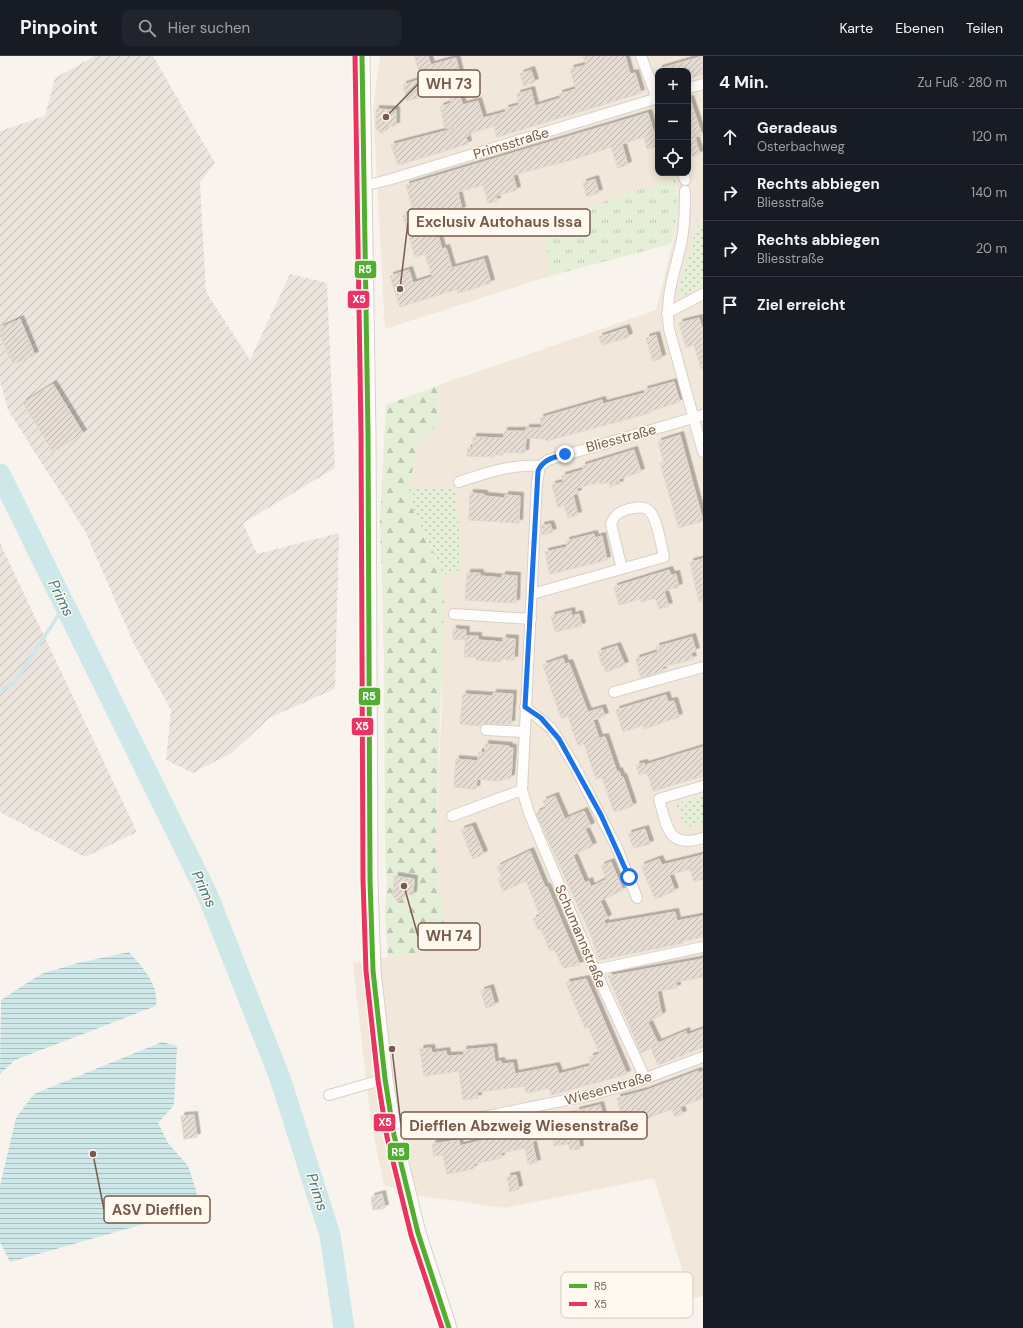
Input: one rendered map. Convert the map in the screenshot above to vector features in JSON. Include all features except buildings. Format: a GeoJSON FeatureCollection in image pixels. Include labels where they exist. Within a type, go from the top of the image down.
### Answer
{"type":"FeatureCollection","features":[{"type":"Feature","properties":{"kind":"main road"},"geometry":{"type":"LineString","coordinates":[[362,56],[368,441],[370,880],[373,971],[385,1079],[394,1134],[418,1233],[449,1328]]}},
{"type":"Feature","properties":{"kind":"street"},"geometry":{"type":"LineString","coordinates":[[641,56],[655,91]]}},
{"type":"Feature","properties":{"kind":"street"},"geometry":{"type":"LineString","coordinates":[[691,87],[703,84]]}},
{"type":"Feature","properties":{"kind":"street","name":"Primsstraße"},"geometry":{"type":"LineString","coordinates":[[363,186],[388,180],[655,100]]}},
{"type":"Feature","properties":{"kind":"street"},"geometry":{"type":"LineString","coordinates":[[685,191],[685,221],[682,243],[667,300],[667,313],[669,329],[698,417],[703,452]]}},
{"type":"Feature","properties":{"kind":"street"},"geometry":{"type":"LineString","coordinates":[[667,313],[703,294]]}},
{"type":"Feature","properties":{"kind":"street","name":"Bliesstraße"},"geometry":{"type":"LineString","coordinates":[[540,466],[548,460],[565,454],[698,417]]}},
{"type":"Feature","properties":{"kind":"street"},"geometry":{"type":"LineString","coordinates":[[452,816],[522,790],[537,482],[540,466],[516,466],[504,468],[459,482]]}},
{"type":"Feature","properties":{"kind":"street"},"geometry":{"type":"LineString","coordinates":[[532,594],[622,569],[664,557],[653,514],[647,509],[639,507],[620,511],[614,517],[611,524],[622,569]]}},
{"type":"Feature","properties":{"kind":"street"},"geometry":{"type":"LineString","coordinates":[[454,614],[531,618]]}},
{"type":"Feature","properties":{"kind":"street"},"geometry":{"type":"LineString","coordinates":[[614,692],[703,667]]}},
{"type":"Feature","properties":{"kind":"street"},"geometry":{"type":"LineString","coordinates":[[525,707],[551,728],[570,757],[617,848],[637,898]]}},
{"type":"Feature","properties":{"kind":"street"},"geometry":{"type":"LineString","coordinates":[[486,730],[525,732]]}},
{"type":"Feature","properties":{"kind":"street"},"geometry":{"type":"LineString","coordinates":[[703,786],[659,799],[667,827],[674,838],[683,842],[703,838]]}},
{"type":"Feature","properties":{"kind":"street","name":"Schumannstraße"},"geometry":{"type":"LineString","coordinates":[[522,790],[529,813],[594,970],[645,1078]]}},
{"type":"Feature","properties":{"kind":"street"},"geometry":{"type":"LineString","coordinates":[[594,970],[703,947]]}},
{"type":"Feature","properties":{"kind":"street","name":"Wiesenstraße"},"geometry":{"type":"LineString","coordinates":[[394,1134],[591,1095],[645,1078],[703,1057]]}},
{"type":"Feature","properties":{"kind":"street"},"geometry":{"type":"LineString","coordinates":[[329,1095],[385,1079]]}},
{"type":"Feature","properties":{"kind":"shaded area"},"geometry":{"type":"Polygon","coordinates":[[[95,56],[153,56],[215,163],[200,182],[206,292],[250,360],[290,274],[327,283],[335,468],[243,523],[257,554],[339,533],[335,689],[269,718],[233,752],[193,773],[166,760],[171,710],[134,644],[85,531],[8,410],[0,381],[0,131],[45,116],[55,78],[95,56]]]}},
{"type":"Feature","properties":{"kind":"shaded area"},"geometry":{"type":"Polygon","coordinates":[[[380,56],[703,56],[703,1296],[693,1298],[693,1272],[683,1272],[654,1178],[505,1208],[422,1196],[384,1185],[371,1123],[353,963],[447,948],[436,848],[442,697],[438,562],[412,508],[409,488],[418,441],[440,424],[439,385],[656,310],[676,228],[678,193],[676,178],[544,222],[550,276],[385,329],[373,108],[380,56]]]}},
{"type":"Feature","properties":{"kind":"shaded area"},"geometry":{"type":"Polygon","coordinates":[[[0,543],[137,832],[85,857],[0,812],[0,543]]]}},
{"type":"Feature","properties":{"kind":"green space"},"geometry":{"type":"Polygon","coordinates":[[[676,177],[677,211],[671,244],[550,276],[544,222],[676,177]]]}},
{"type":"Feature","properties":{"kind":"green space"},"geometry":{"type":"Polygon","coordinates":[[[703,222],[703,285],[680,298],[678,292],[688,257],[692,249],[695,229],[703,222]]]}},
{"type":"Feature","properties":{"kind":"green space"},"geometry":{"type":"Polygon","coordinates":[[[439,385],[440,424],[418,441],[409,488],[412,508],[438,562],[444,592],[436,848],[447,948],[388,957],[385,916],[387,881],[385,861],[384,664],[380,519],[386,405],[439,385]]]}},
{"type":"Feature","properties":{"kind":"green space"},"geometry":{"type":"Polygon","coordinates":[[[455,487],[461,552],[458,572],[440,575],[438,562],[412,508],[409,488],[455,487]]]}},
{"type":"Feature","properties":{"kind":"green space"},"geometry":{"type":"Polygon","coordinates":[[[703,796],[703,822],[685,828],[676,804],[703,796]]]}},
{"type":"Feature","properties":{"kind":"water"},"geometry":{"type":"Polygon","coordinates":[[[129,952],[144,970],[152,983],[155,991],[156,1006],[15,1060],[0,1074],[1,1000],[41,974],[78,963],[129,952]]]}},
{"type":"Feature","properties":{"kind":"water"},"geometry":{"type":"Polygon","coordinates":[[[162,1042],[177,1046],[174,1105],[158,1123],[168,1143],[188,1166],[197,1193],[190,1211],[10,1262],[0,1242],[0,1186],[16,1118],[34,1094],[162,1042]]]}},
{"type":"Feature","properties":{"kind":"waterway","name":"Prims"},"geometry":{"type":"LineString","coordinates":[[0,474],[208,896],[280,1078],[330,1235],[344,1328]]}},
{"type":"Feature","properties":{"kind":"waterway"},"geometry":{"type":"LineString","coordinates":[[0,691],[15,682],[65,605]]}},
{"type":"Feature","properties":{"kind":"transit line","name":"X5"},"geometry":{"type":"LineString","coordinates":[[355,56],[361,433],[363,880],[366,971],[378,1080],[387,1137],[411,1235],[442,1328]]}},
{"type":"Feature","properties":{"kind":"transit line","name":"R5"},"geometry":{"type":"LineString","coordinates":[[362,56],[368,433],[370,880],[373,971],[385,1079],[394,1135],[418,1233],[449,1328]]}},
{"type":"Feature","properties":{"kind":"place","name":"WH 73"},"geometry":{"type":"Point","coordinates":[386,117]}},
{"type":"Feature","properties":{"kind":"place","name":"Exclusiv Autohaus Issa"},"geometry":{"type":"Point","coordinates":[400,289]}},
{"type":"Feature","properties":{"kind":"place","name":"WH 74"},"geometry":{"type":"Point","coordinates":[404,886]}},
{"type":"Feature","properties":{"kind":"place","name":"Diefflen Abzweig Wiesenstraße"},"geometry":{"type":"Point","coordinates":[392,1049]}},
{"type":"Feature","properties":{"kind":"place","name":"ASV Diefflen"},"geometry":{"type":"Point","coordinates":[93,1154]}},
{"type":"Feature","properties":{"kind":"route"},"geometry":{"type":"LineString","coordinates":[[565,454],[548,460],[540,466],[538,471],[525,707],[541,718],[559,739],[601,815],[629,877]]}}]}
